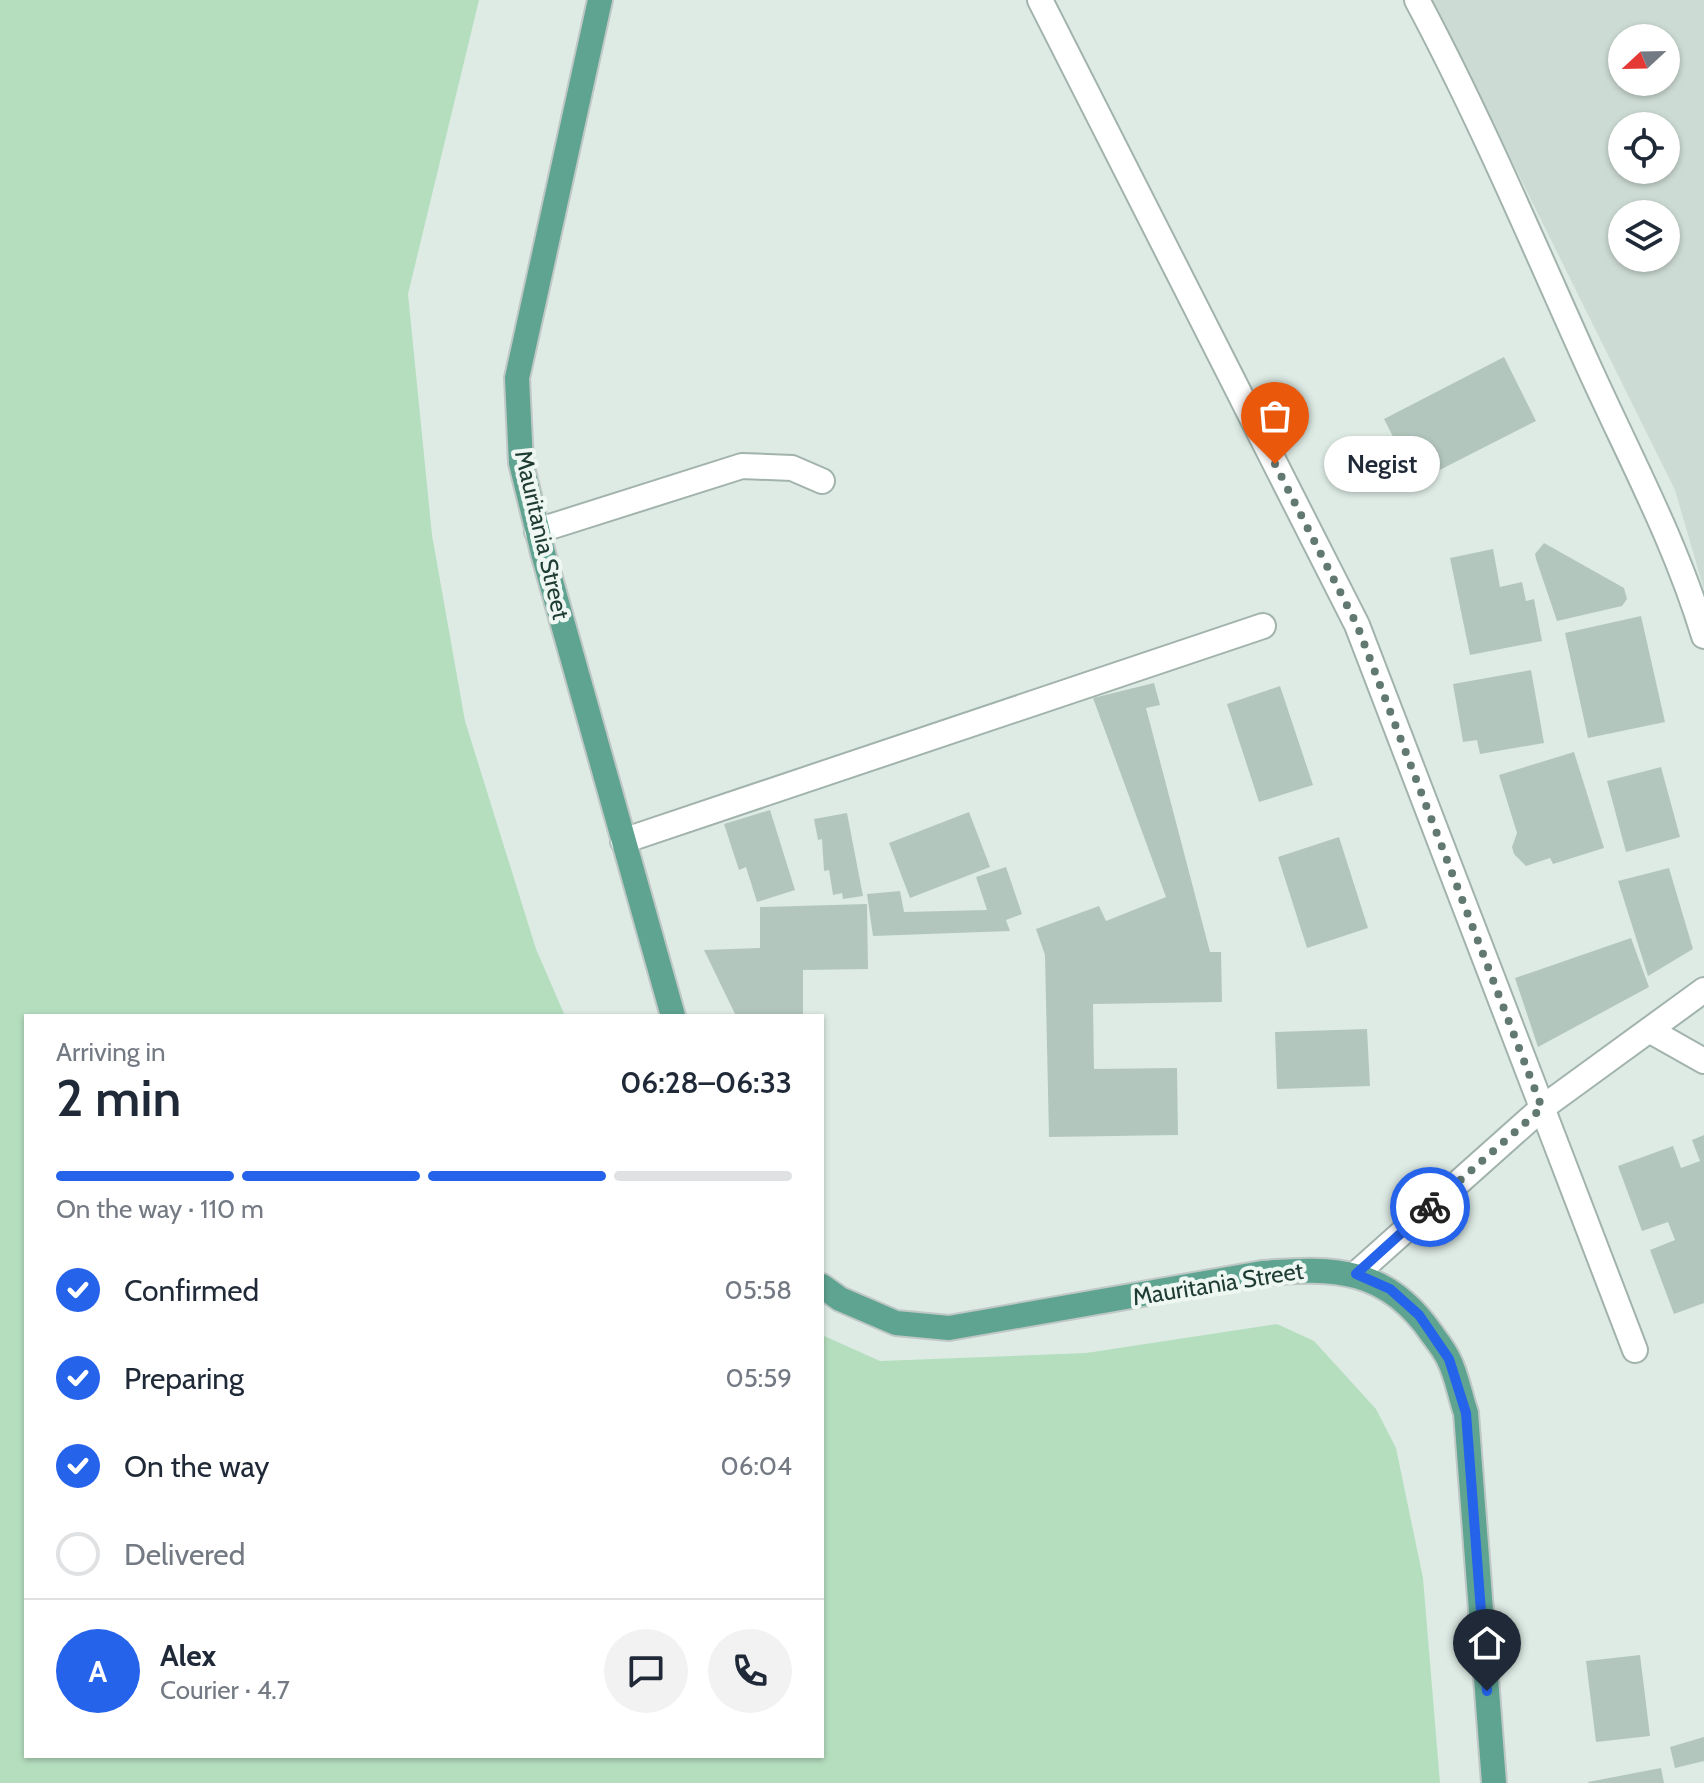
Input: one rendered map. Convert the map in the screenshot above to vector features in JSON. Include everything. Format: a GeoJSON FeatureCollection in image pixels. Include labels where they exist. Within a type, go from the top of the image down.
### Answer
{"type":"FeatureCollection","features":[{"type":"Feature","properties":{"kind":"main road","name":"Mauritania Street"},"geometry":{"type":"LineString","coordinates":[[600,0],[517,378],[521,463],[537,531],[672,1014]]}},
{"type":"Feature","properties":{"kind":"main road","name":"Mauritania Street"},"geometry":{"type":"LineString","coordinates":[[824,1287],[840,1299],[896,1323],[949,1328],[1262,1273],[1314,1269],[1356,1274],[1390,1289],[1419,1315],[1449,1359],[1466,1413],[1494,1783]]}},
{"type":"Feature","properties":{"kind":"street"},"geometry":{"type":"LineString","coordinates":[[1040,0],[1357,625],[1635,1350]]}},
{"type":"Feature","properties":{"kind":"street"},"geometry":{"type":"LineString","coordinates":[[1417,0],[1468,96],[1589,367],[1647,487],[1704,636]]}},
{"type":"Feature","properties":{"kind":"street"},"geometry":{"type":"LineString","coordinates":[[537,531],[742,466],[792,468],[822,481]]}},
{"type":"Feature","properties":{"kind":"street"},"geometry":{"type":"LineString","coordinates":[[623,841],[1263,626]]}},
{"type":"Feature","properties":{"kind":"street"},"geometry":{"type":"LineString","coordinates":[[1356,1274],[1542,1108],[1704,990]]}},
{"type":"Feature","properties":{"kind":"street"},"geometry":{"type":"LineString","coordinates":[[1649,1030],[1704,1061]]}},
{"type":"Feature","properties":{"kind":"shaded area"},"geometry":{"type":"Polygon","coordinates":[[[1432,0],[1704,0],[1704,590],[1675,490],[1432,0]]]}},
{"type":"Feature","properties":{"kind":"green space"},"geometry":{"type":"Polygon","coordinates":[[[0,0],[479,0],[408,294],[432,535],[465,721],[536,949],[564,1014],[24,1014],[24,1758],[824,1758],[824,1336],[880,1361],[1086,1353],[1277,1324],[1314,1341],[1376,1409],[1396,1448],[1423,1578],[1440,1783],[0,1783],[0,0]]]}},
{"type":"Feature","properties":{"kind":"building"},"geometry":{"type":"Polygon","coordinates":[[[1504,357],[1536,421],[1416,482],[1384,419],[1504,357]]]}},
{"type":"Feature","properties":{"kind":"building"},"geometry":{"type":"Polygon","coordinates":[[[1544,543],[1624,588],[1627,599],[1622,606],[1557,621],[1535,554],[1544,543]]]}},
{"type":"Feature","properties":{"kind":"building"},"geometry":{"type":"Polygon","coordinates":[[[1493,549],[1500,587],[1522,582],[1526,601],[1534,599],[1542,641],[1470,655],[1450,558],[1493,549]]]}},
{"type":"Feature","properties":{"kind":"building"},"geometry":{"type":"Polygon","coordinates":[[[1641,616],[1665,722],[1588,738],[1565,633],[1641,616]]]}},
{"type":"Feature","properties":{"kind":"building"},"geometry":{"type":"Polygon","coordinates":[[[1531,670],[1544,743],[1480,754],[1477,740],[1463,742],[1453,684],[1531,670]]]}},
{"type":"Feature","properties":{"kind":"building"},"geometry":{"type":"Polygon","coordinates":[[[1154,683],[1160,705],[1146,708],[1210,952],[1221,952],[1222,1002],[1093,1004],[1094,1069],[1177,1068],[1178,1135],[1049,1137],[1045,955],[1036,929],[1099,906],[1106,921],[1166,897],[1093,698],[1154,683]]]}},
{"type":"Feature","properties":{"kind":"building"},"geometry":{"type":"Polygon","coordinates":[[[1280,686],[1313,785],[1259,802],[1227,704],[1280,686]]]}},
{"type":"Feature","properties":{"kind":"building"},"geometry":{"type":"Polygon","coordinates":[[[1574,752],[1604,848],[1553,864],[1550,858],[1526,866],[1514,854],[1512,847],[1517,833],[1499,775],[1574,752]]]}},
{"type":"Feature","properties":{"kind":"building"},"geometry":{"type":"Polygon","coordinates":[[[1661,767],[1680,837],[1626,852],[1607,781],[1661,767]]]}},
{"type":"Feature","properties":{"kind":"building"},"geometry":{"type":"Polygon","coordinates":[[[770,810],[795,890],[757,902],[746,867],[739,870],[724,824],[770,810]]]}},
{"type":"Feature","properties":{"kind":"building"},"geometry":{"type":"Polygon","coordinates":[[[969,812],[990,867],[910,898],[889,843],[969,812]]]}},
{"type":"Feature","properties":{"kind":"building"},"geometry":{"type":"Polygon","coordinates":[[[847,813],[863,896],[843,899],[842,893],[833,895],[829,870],[824,871],[822,839],[818,840],[814,819],[847,813]]]}},
{"type":"Feature","properties":{"kind":"building"},"geometry":{"type":"Polygon","coordinates":[[[1339,837],[1368,928],[1307,948],[1278,857],[1339,837]]]}},
{"type":"Feature","properties":{"kind":"building"},"geometry":{"type":"Polygon","coordinates":[[[1006,867],[1022,914],[1006,920],[1010,931],[873,936],[867,894],[900,891],[904,912],[987,910],[976,877],[1006,867]]]}},
{"type":"Feature","properties":{"kind":"building"},"geometry":{"type":"Polygon","coordinates":[[[1669,868],[1693,949],[1648,976],[1618,881],[1669,868]]]}},
{"type":"Feature","properties":{"kind":"building"},"geometry":{"type":"Polygon","coordinates":[[[867,904],[868,969],[803,970],[803,1014],[735,1014],[704,950],[760,948],[760,907],[867,904]]]}},
{"type":"Feature","properties":{"kind":"building"},"geometry":{"type":"Polygon","coordinates":[[[1631,938],[1649,987],[1538,1047],[1515,978],[1631,938]]]}},
{"type":"Feature","properties":{"kind":"building"},"geometry":{"type":"Polygon","coordinates":[[[1367,1029],[1370,1086],[1277,1089],[1275,1032],[1367,1029]]]}},
{"type":"Feature","properties":{"kind":"building"},"geometry":{"type":"Polygon","coordinates":[[[1704,1135],[1704,1303],[1674,1314],[1650,1250],[1675,1240],[1668,1222],[1642,1231],[1618,1166],[1673,1146],[1681,1168],[1700,1161],[1692,1140],[1704,1135]]]}},
{"type":"Feature","properties":{"kind":"building"},"geometry":{"type":"Polygon","coordinates":[[[1640,1655],[1650,1736],[1596,1742],[1586,1661],[1640,1655]]]}},
{"type":"Feature","properties":{"kind":"building"},"geometry":{"type":"Polygon","coordinates":[[[1704,1737],[1704,1761],[1675,1768],[1670,1747],[1704,1737]]]}},
{"type":"Feature","properties":{"kind":"building"},"geometry":{"type":"Polygon","coordinates":[[[1661,1768],[1664,1783],[1588,1783],[1588,1782],[1661,1768]]]}},
{"type":"Feature","properties":{"kind":"way so far"},"geometry":{"type":"LineString","coordinates":[[1275,464],[1357,625],[1542,1108],[1430,1207]]}},
{"type":"Feature","properties":{"kind":"place","name":"Negist"},"geometry":{"type":"Point","coordinates":[1275,464]}},
{"type":"Feature","properties":{"kind":"route"},"geometry":{"type":"LineString","coordinates":[[1430,1207],[1356,1274],[1390,1289],[1419,1315],[1449,1359],[1466,1413],[1487,1691]]}}]}
